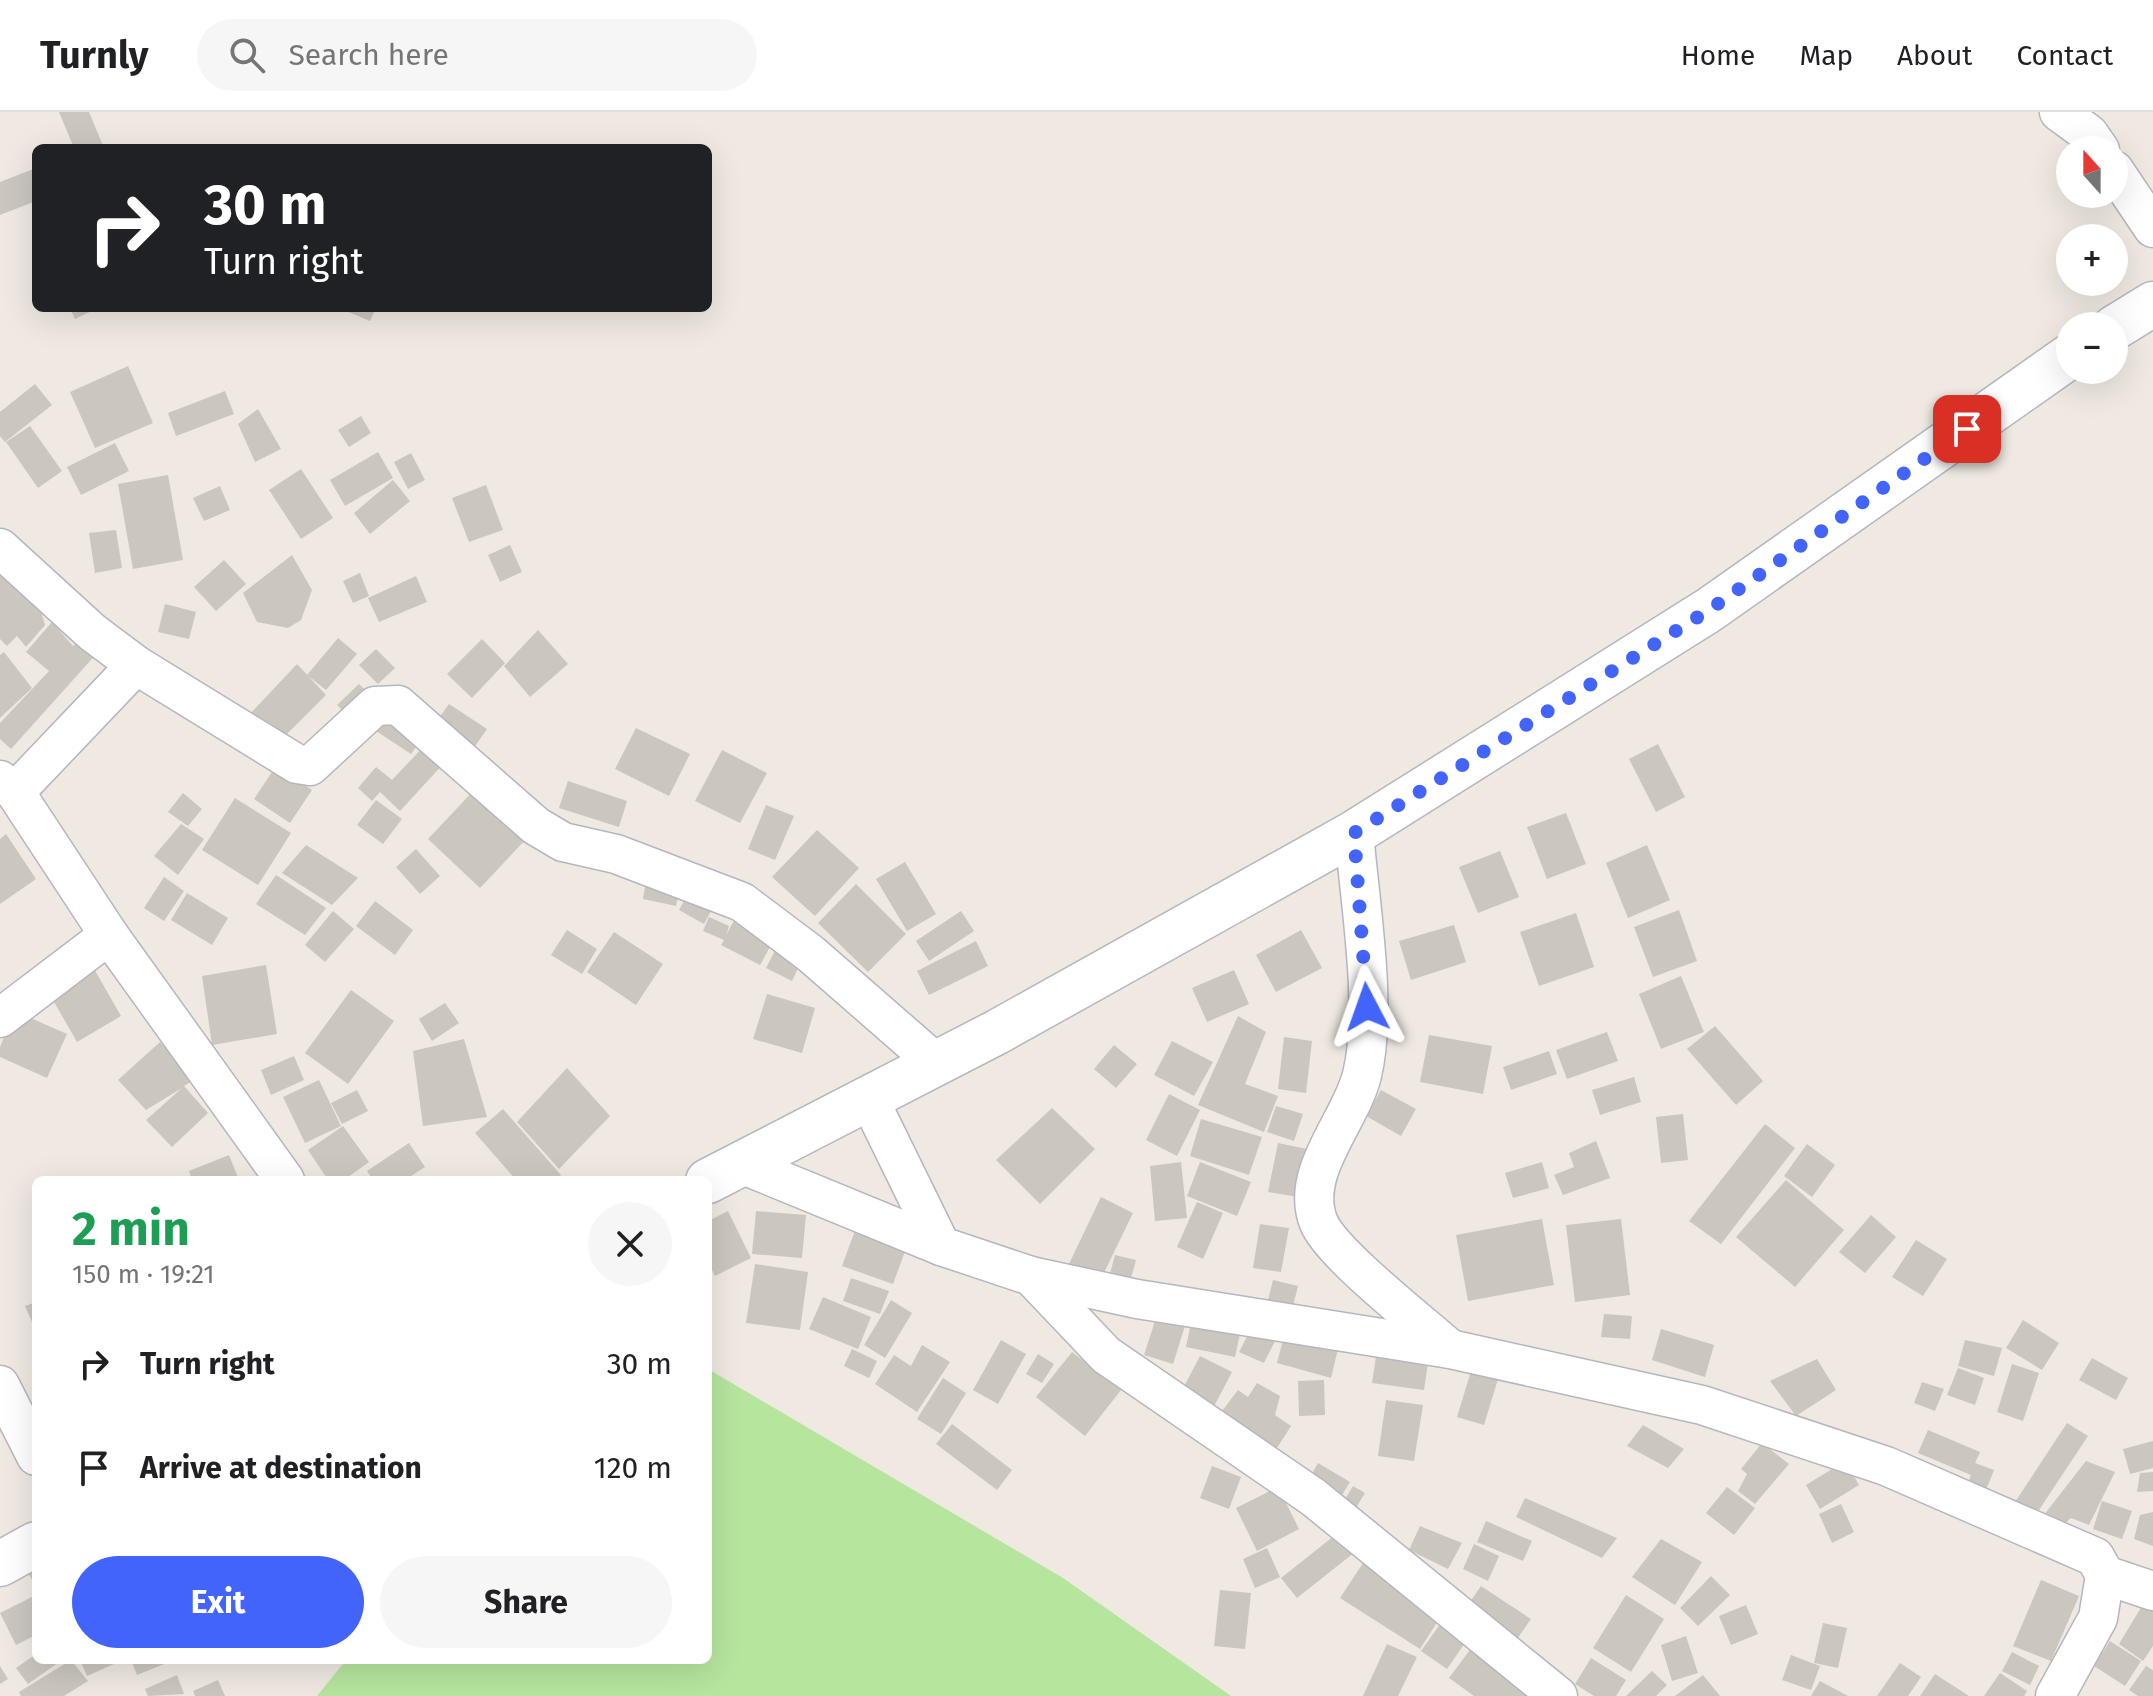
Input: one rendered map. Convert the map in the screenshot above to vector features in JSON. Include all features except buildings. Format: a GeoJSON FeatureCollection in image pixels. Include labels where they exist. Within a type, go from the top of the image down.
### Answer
{"type":"FeatureCollection","features":[{"type":"Feature","properties":{"kind":"main road"},"geometry":{"type":"LineString","coordinates":[[2128,319],[2153,304]]}},
{"type":"Feature","properties":{"kind":"main road"},"geometry":{"type":"LineString","coordinates":[[724,1172],[936,1063],[1354,833],[1709,610],[2056,366]]}},
{"type":"Feature","properties":{"kind":"main road"},"geometry":{"type":"LineString","coordinates":[[0,1564],[32,1546]]}},
{"type":"Feature","properties":{"kind":"street"},"geometry":{"type":"LineString","coordinates":[[2059,112],[2090,136]]}},
{"type":"Feature","properties":{"kind":"street"},"geometry":{"type":"LineString","coordinates":[[2128,191],[2153,228]]}},
{"type":"Feature","properties":{"kind":"street"},"geometry":{"type":"LineString","coordinates":[[0,548],[92,632],[136,665],[297,764],[310,766],[375,706],[398,705],[536,826],[563,842],[616,854],[742,902],[811,954],[936,1063]]}},
{"type":"Feature","properties":{"kind":"street"},"geometry":{"type":"LineString","coordinates":[[136,665],[8,786],[109,935],[282,1176]]}},
{"type":"Feature","properties":{"kind":"street"},"geometry":{"type":"LineString","coordinates":[[1354,833],[1370,1036],[1362,1079],[1314,1190],[1319,1223],[1355,1266],[1450,1349]]}},
{"type":"Feature","properties":{"kind":"street"},"geometry":{"type":"LineString","coordinates":[[0,1018],[109,935]]}},
{"type":"Feature","properties":{"kind":"street"},"geometry":{"type":"LineString","coordinates":[[869,1099],[941,1246]]}},
{"type":"Feature","properties":{"kind":"street"},"geometry":{"type":"LineString","coordinates":[[724,1172],[1031,1276],[1137,1299],[1450,1349],[1702,1405],[1886,1466],[2095,1557],[2105,1575],[2098,1618],[2055,1696]]}},
{"type":"Feature","properties":{"kind":"street"},"geometry":{"type":"LineString","coordinates":[[1031,1276],[1106,1355],[1313,1497],[1558,1696]]}},
{"type":"Feature","properties":{"kind":"street"},"geometry":{"type":"LineString","coordinates":[[0,1385],[32,1448]]}},
{"type":"Feature","properties":{"kind":"street"},"geometry":{"type":"LineString","coordinates":[[2105,1575],[2153,1591]]}},
{"type":"Feature","properties":{"kind":"green space"},"geometry":{"type":"Polygon","coordinates":[[[712,1371],[1063,1578],[1231,1696],[317,1696],[343,1664],[712,1664],[712,1371]]]}},
{"type":"Feature","properties":{"kind":"route"},"geometry":{"type":"LineString","coordinates":[[1367,1007],[1354,833],[1709,610],[1967,429]]}}]}
